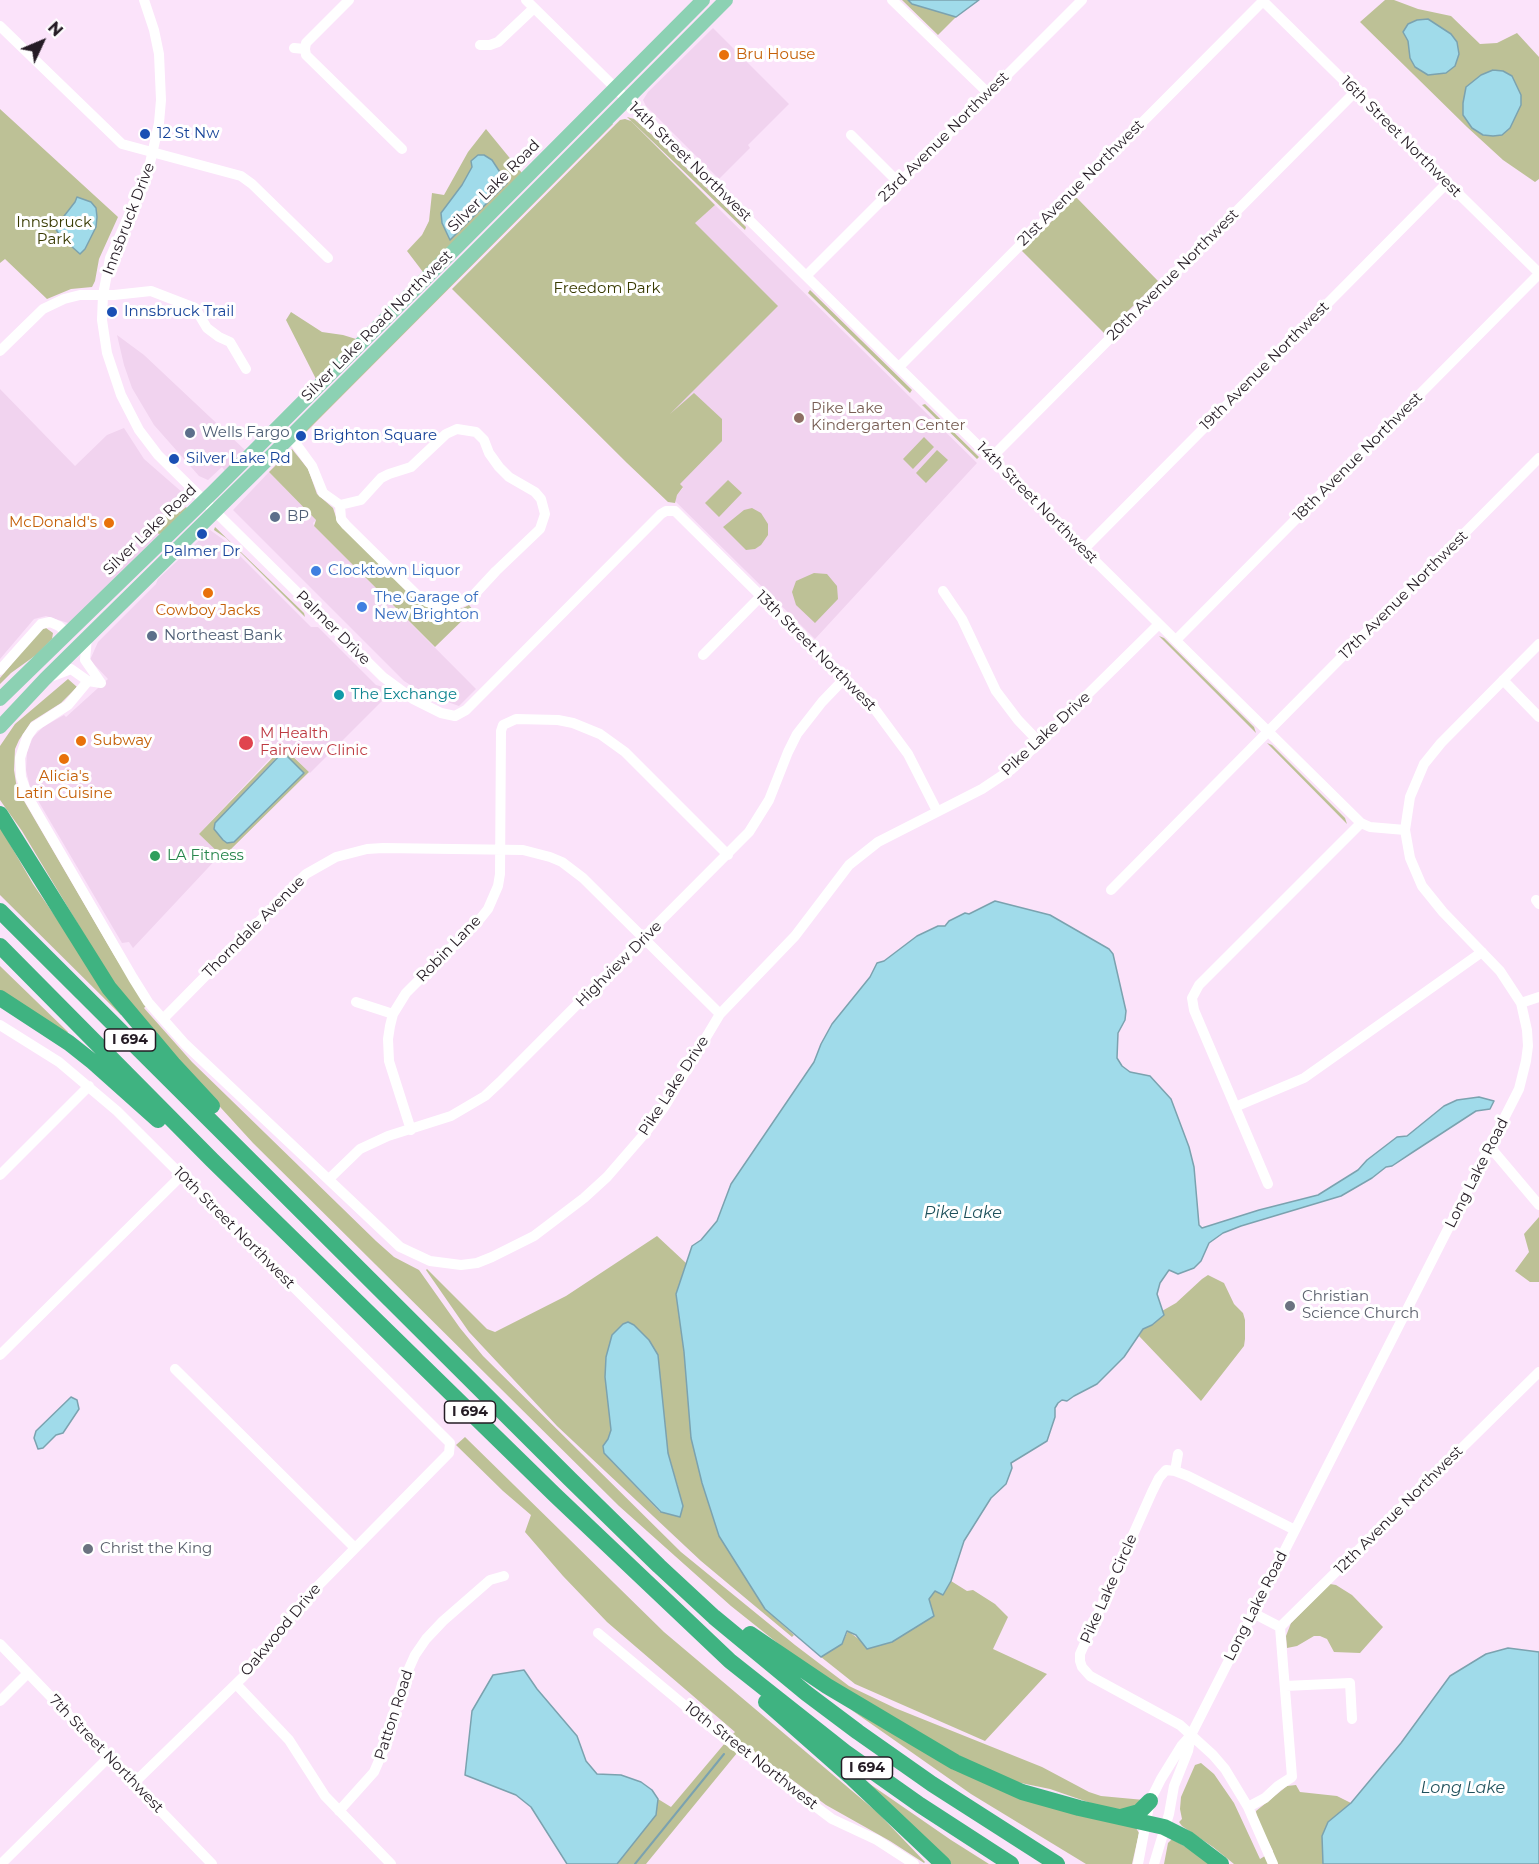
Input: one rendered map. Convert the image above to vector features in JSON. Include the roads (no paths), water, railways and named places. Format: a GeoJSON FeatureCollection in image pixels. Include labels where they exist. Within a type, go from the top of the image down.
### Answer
{"type":"FeatureCollection","features":[{"type":"Feature","properties":{"kind":"highway"},"geometry":{"type":"LineString","coordinates":[[0,814],[109,988],[173,1064],[225,1120],[260,1168]]}},
{"type":"Feature","properties":{"kind":"highway","name":"I 694"},"geometry":{"type":"LineString","coordinates":[[0,911],[570,1479],[701,1605],[806,1693],[932,1784],[1057,1864]]}},
{"type":"Feature","properties":{"kind":"highway","name":"I 694"},"geometry":{"type":"LineString","coordinates":[[0,946],[212,1160],[555,1495],[730,1661],[845,1752],[920,1805],[1011,1864]]}},
{"type":"Feature","properties":{"kind":"highway"},"geometry":{"type":"LineString","coordinates":[[0,998],[64,1039],[93,1062],[179,1140],[212,1160]]}},
{"type":"Feature","properties":{"kind":"highway"},"geometry":{"type":"LineString","coordinates":[[570,1479],[711,1604],[756,1639],[827,1686],[955,1762],[1009,1787],[1079,1808],[1164,1827],[1199,1846],[1221,1864]]}},
{"type":"Feature","properties":{"kind":"highway"},"geometry":{"type":"LineString","coordinates":[[730,1661],[767,1703],[943,1864]]}},
{"type":"Feature","properties":{"kind":"highway"},"geometry":{"type":"LineString","coordinates":[[1121,1817],[1139,1812],[1150,1801]]}},
{"type":"Feature","properties":{"kind":"main road","name":"Silver Lake Road"},"geometry":{"type":"LineString","coordinates":[[0,699],[204,500],[703,0]]}},
{"type":"Feature","properties":{"kind":"main road","name":"Silver Lake Road Northwest"},"geometry":{"type":"LineString","coordinates":[[0,727],[45,679],[726,0]]}},
{"type":"Feature","properties":{"kind":"street","name":"Innsbruck Drive"},"geometry":{"type":"LineString","coordinates":[[144,0],[154,30],[161,77],[161,100],[153,153],[142,188],[110,258],[103,295],[102,320],[107,353],[121,395],[139,430],[159,455],[215,511]]}},
{"type":"Feature","properties":{"kind":"street","name":"14th Street Northwest"},"geometry":{"type":"LineString","coordinates":[[526,0],[1361,823]]}},
{"type":"Feature","properties":{"kind":"street"},"geometry":{"type":"LineString","coordinates":[[892,0],[988,93]]}},
{"type":"Feature","properties":{"kind":"street","name":"23rd Avenue Northwest"},"geometry":{"type":"LineString","coordinates":[[806,276],[1082,0]]}},
{"type":"Feature","properties":{"kind":"street","name":"16th Street Northwest"},"geometry":{"type":"LineString","coordinates":[[1263,0],[1539,273]]}},
{"type":"Feature","properties":{"kind":"street","name":"21st Avenue Northwest"},"geometry":{"type":"LineString","coordinates":[[899,367],[1263,0]]}},
{"type":"Feature","properties":{"kind":"street"},"geometry":{"type":"LineString","coordinates":[[345,1],[299,49],[402,149]]}},
{"type":"Feature","properties":{"kind":"street"},"geometry":{"type":"LineString","coordinates":[[480,45],[498,42],[534,8]]}},
{"type":"Feature","properties":{"kind":"street"},"geometry":{"type":"LineString","coordinates":[[0,26],[122,144],[241,176],[328,258]]}},
{"type":"Feature","properties":{"kind":"street","name":"20th Avenue Northwest"},"geometry":{"type":"LineString","coordinates":[[991,458],[1355,92]]}},
{"type":"Feature","properties":{"kind":"street"},"geometry":{"type":"LineString","coordinates":[[851,135],[898,182]]}},
{"type":"Feature","properties":{"kind":"street","name":"19th Avenue Northwest"},"geometry":{"type":"LineString","coordinates":[[1084,549],[1447,183]]}},
{"type":"Feature","properties":{"kind":"street","name":"18th Avenue Northwest"},"geometry":{"type":"LineString","coordinates":[[1176,640],[1539,273]]}},
{"type":"Feature","properties":{"kind":"street"},"geometry":{"type":"LineString","coordinates":[[0,351],[43,309],[56,302],[81,295],[132,294],[152,291],[195,308],[207,328],[230,342],[246,369]]}},
{"type":"Feature","properties":{"kind":"street"},"geometry":{"type":"LineString","coordinates":[[278,426],[290,437],[312,466],[323,493],[340,505],[361,500],[385,476],[411,467],[446,434],[457,429],[476,432],[484,440],[489,453],[509,477],[535,492],[541,499],[545,514],[540,529],[471,598],[454,605],[437,606],[417,595],[346,525],[341,519],[340,505]]}},
{"type":"Feature","properties":{"kind":"street","name":"17th Avenue Northwest"},"geometry":{"type":"LineString","coordinates":[[1111,890],[1539,458]]}},
{"type":"Feature","properties":{"kind":"street","name":"Palmer Drive"},"geometry":{"type":"LineString","coordinates":[[215,511],[397,688],[427,707],[447,716],[455,716],[466,710]]}},
{"type":"Feature","properties":{"kind":"street","name":"13th Street Northwest"},"geometry":{"type":"LineString","coordinates":[[466,710],[661,514],[671,511],[679,514],[845,678],[890,728],[908,754],[937,811]]}},
{"type":"Feature","properties":{"kind":"street"},"geometry":{"type":"LineString","coordinates":[[943,591],[967,629],[996,691],[1040,743]]}},
{"type":"Feature","properties":{"kind":"street"},"geometry":{"type":"LineString","coordinates":[[703,655],[761,596]]}},
{"type":"Feature","properties":{"kind":"street"},"geometry":{"type":"LineString","coordinates":[[0,670],[41,624],[50,622],[67,633]]}},
{"type":"Feature","properties":{"kind":"street","name":"Pike Lake Drive"},"geometry":{"type":"LineString","coordinates":[[88,681],[68,705],[34,727],[27,737],[20,758],[21,777],[28,797],[148,1002],[185,1044],[400,1247],[430,1262],[445,1265],[477,1263],[492,1257],[534,1236],[584,1198],[607,1177],[646,1132],[665,1106],[720,1014],[795,936],[849,865],[878,842],[998,779],[1012,769],[1160,624]]}},
{"type":"Feature","properties":{"kind":"street"},"geometry":{"type":"LineString","coordinates":[[45,679],[71,669],[88,681],[101,683],[85,660],[87,637]]}},
{"type":"Feature","properties":{"kind":"street","name":"Long Lake Road"},"geometry":{"type":"LineString","coordinates":[[1137,1864],[1150,1801],[1182,1745],[1191,1735],[1519,1089],[1526,1061],[1527,1030],[1521,1003],[1500,971],[1443,912],[1422,886],[1410,858],[1405,830],[1410,797],[1424,764],[1441,743],[1539,644]]}},
{"type":"Feature","properties":{"kind":"street","name":"Highview Drive"},"geometry":{"type":"LineString","coordinates":[[329,1179],[345,1161],[360,1149],[388,1136],[451,1116],[485,1096],[749,832],[769,800],[797,734],[822,702],[845,678]]}},
{"type":"Feature","properties":{"kind":"street"},"geometry":{"type":"LineString","coordinates":[[1503,680],[1539,717]]}},
{"type":"Feature","properties":{"kind":"street","name":"Robin Lane"},"geometry":{"type":"LineString","coordinates":[[411,1130],[389,1060],[388,1039],[393,1014],[406,993],[480,919],[488,909],[498,886],[501,731],[503,725],[516,719],[558,720],[573,723],[600,734],[625,752],[728,855]]}},
{"type":"Feature","properties":{"kind":"street"},"geometry":{"type":"LineString","coordinates":[[1268,1184],[1194,1010],[1192,998],[1199,985],[1361,823],[1384,830],[1405,830]]}},
{"type":"Feature","properties":{"kind":"street","name":"Thorndale Avenue"},"geometry":{"type":"LineString","coordinates":[[163,1019],[294,884],[319,865],[336,857],[367,849],[523,850],[562,862],[575,871],[720,1014]]}},
{"type":"Feature","properties":{"kind":"street"},"geometry":{"type":"LineString","coordinates":[[1235,1107],[1304,1078],[1482,951]]}},
{"type":"Feature","properties":{"kind":"street"},"geometry":{"type":"LineString","coordinates":[[1521,1003],[1539,997]]}},
{"type":"Feature","properties":{"kind":"street"},"geometry":{"type":"LineString","coordinates":[[356,1002],[393,1014]]}},
{"type":"Feature","properties":{"kind":"street","name":"10th Street Northwest"},"geometry":{"type":"LineString","coordinates":[[0,1025],[59,1062],[117,1110],[447,1439],[451,1449]]}},
{"type":"Feature","properties":{"kind":"street"},"geometry":{"type":"LineString","coordinates":[[0,1174],[89,1086]]}},
{"type":"Feature","properties":{"kind":"street"},"geometry":{"type":"LineString","coordinates":[[1490,1147],[1539,1205]]}},
{"type":"Feature","properties":{"kind":"street"},"geometry":{"type":"LineString","coordinates":[[0,1355],[181,1176]]}},
{"type":"Feature","properties":{"kind":"street"},"geometry":{"type":"LineString","coordinates":[[175,1369],[355,1548]]}},
{"type":"Feature","properties":{"kind":"street","name":"12th Avenue Northwest"},"geometry":{"type":"LineString","coordinates":[[1280,1627],[1539,1372]]}},
{"type":"Feature","properties":{"kind":"street","name":"Oakwood Drive"},"geometry":{"type":"LineString","coordinates":[[134,1783],[236,1684],[258,1660],[308,1596],[451,1449]]}},
{"type":"Feature","properties":{"kind":"street"},"geometry":{"type":"LineString","coordinates":[[1178,1454],[1175,1470],[1295,1530]]}},
{"type":"Feature","properties":{"kind":"street","name":"Pike Lake Circle"},"geometry":{"type":"LineString","coordinates":[[1175,1470],[1166,1470],[1159,1478],[1080,1654],[1080,1661],[1090,1676],[1180,1725],[1191,1735]]}},
{"type":"Feature","properties":{"kind":"street","name":"Patton Road"},"geometry":{"type":"LineString","coordinates":[[339,1811],[374,1773],[384,1749],[402,1684],[411,1662],[426,1639],[442,1620],[490,1580],[504,1576]]}},
{"type":"Feature","properties":{"kind":"street"},"geometry":{"type":"LineString","coordinates":[[1248,1807],[1265,1798],[1292,1777],[1280,1627],[1253,1613]]}},
{"type":"Feature","properties":{"kind":"street","name":"10th Street Northwest"},"geometry":{"type":"LineString","coordinates":[[598,1633],[714,1730],[832,1819],[877,1840],[914,1864]]}},
{"type":"Feature","properties":{"kind":"street","name":"7th Street Northwest"},"geometry":{"type":"LineString","coordinates":[[0,1644],[212,1864]]}},
{"type":"Feature","properties":{"kind":"street"},"geometry":{"type":"LineString","coordinates":[[0,1701],[28,1673]]}},
{"type":"Feature","properties":{"kind":"street"},"geometry":{"type":"LineString","coordinates":[[1285,1686],[1350,1683],[1352,1719]]}},
{"type":"Feature","properties":{"kind":"street"},"geometry":{"type":"LineString","coordinates":[[236,1684],[289,1740],[314,1781],[339,1811],[391,1864]]}},
{"type":"Feature","properties":{"kind":"street"},"geometry":{"type":"LineString","coordinates":[[1191,1735],[1225,1769],[1248,1807],[1274,1864]]}},
{"type":"Feature","properties":{"kind":"street","name":"Long Lake Road"},"geometry":{"type":"LineString","coordinates":[[1154,1864],[1174,1785],[1188,1751],[1191,1735]]}},
{"type":"Feature","properties":{"kind":"street"},"geometry":{"type":"LineString","coordinates":[[0,1864],[109,1757]]}},
{"type":"Feature","properties":{"kind":"water"},"geometry":{"type":"Polygon","coordinates":[[[908,0],[979,0],[956,17],[912,4],[908,0]]]}},
{"type":"Feature","properties":{"kind":"water"},"geometry":{"type":"Polygon","coordinates":[[[1428,19],[1451,34],[1457,42],[1459,54],[1455,66],[1446,73],[1428,75],[1415,67],[1410,58],[1408,41],[1403,32],[1408,24],[1428,19]]]}},
{"type":"Feature","properties":{"kind":"water"},"geometry":{"type":"Polygon","coordinates":[[[1493,70],[1503,71],[1512,76],[1521,95],[1521,105],[1510,128],[1502,135],[1493,136],[1483,135],[1472,128],[1463,115],[1463,103],[1466,87],[1481,75],[1493,70]]]}},
{"type":"Feature","properties":{"kind":"water"},"geometry":{"type":"Polygon","coordinates":[[[478,155],[484,155],[492,160],[507,183],[450,240],[442,223],[441,213],[462,185],[472,167],[471,161],[478,155]]]}},
{"type":"Feature","properties":{"kind":"water"},"geometry":{"type":"Polygon","coordinates":[[[77,197],[91,202],[96,208],[97,217],[96,227],[80,254],[60,236],[54,226],[55,220],[61,220],[77,197]]]}},
{"type":"Feature","properties":{"kind":"water"},"geometry":{"type":"Polygon","coordinates":[[[283,752],[304,773],[234,842],[227,843],[214,829],[215,823],[283,752]]]}},
{"type":"Feature","properties":{"kind":"water","name":"Pike Lake"},"geometry":{"type":"Polygon","coordinates":[[[995,901],[1050,915],[1109,949],[1113,954],[1126,1011],[1125,1020],[1118,1033],[1117,1058],[1130,1072],[1150,1076],[1171,1099],[1194,1167],[1199,1225],[1202,1228],[1318,1195],[1358,1170],[1367,1160],[1397,1137],[1407,1136],[1444,1106],[1457,1100],[1479,1097],[1494,1101],[1490,1109],[1476,1111],[1341,1196],[1223,1233],[1209,1243],[1201,1261],[1194,1268],[1178,1274],[1169,1270],[1160,1283],[1157,1294],[1164,1315],[1143,1329],[1124,1357],[1097,1384],[1067,1401],[1062,1400],[1058,1403],[1047,1441],[1011,1463],[1012,1468],[1006,1484],[991,1498],[964,1541],[951,1581],[943,1595],[935,1591],[929,1599],[934,1616],[892,1642],[867,1649],[856,1635],[847,1631],[842,1644],[821,1657],[765,1609],[719,1536],[691,1438],[684,1352],[676,1294],[692,1246],[701,1240],[717,1221],[731,1184],[814,1062],[832,1024],[870,977],[877,963],[884,961],[917,936],[938,926],[945,926],[949,921],[965,913],[969,914],[995,901]]]}},
{"type":"Feature","properties":{"kind":"water"},"geometry":{"type":"Polygon","coordinates":[[[628,1322],[649,1340],[658,1355],[668,1453],[683,1506],[680,1517],[661,1512],[604,1453],[603,1446],[611,1430],[605,1377],[606,1357],[612,1335],[628,1322]]]}},
{"type":"Feature","properties":{"kind":"water"},"geometry":{"type":"Polygon","coordinates":[[[71,1397],[77,1400],[79,1409],[63,1433],[56,1435],[43,1448],[38,1449],[34,1438],[36,1431],[71,1397]]]}},
{"type":"Feature","properties":{"kind":"water","name":"Long Lake"},"geometry":{"type":"Polygon","coordinates":[[[1508,1648],[1539,1652],[1539,1864],[1323,1864],[1322,1836],[1328,1822],[1351,1803],[1401,1743],[1450,1676],[1486,1654],[1508,1648]]]}},
{"type":"Feature","properties":{"kind":"water"},"geometry":{"type":"Polygon","coordinates":[[[524,1670],[577,1736],[586,1761],[597,1774],[621,1775],[641,1782],[652,1790],[658,1799],[656,1815],[617,1864],[567,1864],[531,1807],[516,1795],[465,1775],[472,1711],[493,1675],[524,1670]]]}},
{"type":"Feature","properties":{"kind":"waterway"},"geometry":{"type":"LineString","coordinates":[[635,1864],[724,1754]]}},
{"type":"Feature","properties":{"kind":"place","name":"Bru House"},"geometry":{"type":"Point","coordinates":[724,55]}},
{"type":"Feature","properties":{"kind":"place","name":"12 St Nw"},"geometry":{"type":"Point","coordinates":[145,134]}},
{"type":"Feature","properties":{"kind":"place","name":"Innsbruck Trail"},"geometry":{"type":"Point","coordinates":[112,312]}},
{"type":"Feature","properties":{"kind":"place","name":"Pike Lake Kindergarten Center"},"geometry":{"type":"Point","coordinates":[799,418]}},
{"type":"Feature","properties":{"kind":"place","name":"Wells Fargo"},"geometry":{"type":"Point","coordinates":[190,433]}},
{"type":"Feature","properties":{"kind":"place","name":"Brighton Square"},"geometry":{"type":"Point","coordinates":[301,436]}},
{"type":"Feature","properties":{"kind":"place","name":"Silver Lake Rd"},"geometry":{"type":"Point","coordinates":[174,459]}},
{"type":"Feature","properties":{"kind":"place","name":"BP"},"geometry":{"type":"Point","coordinates":[275,517]}},
{"type":"Feature","properties":{"kind":"place","name":"McDonald's"},"geometry":{"type":"Point","coordinates":[109,523]}},
{"type":"Feature","properties":{"kind":"place","name":"Palmer Dr"},"geometry":{"type":"Point","coordinates":[202,534]}},
{"type":"Feature","properties":{"kind":"place","name":"Clocktown Liquor"},"geometry":{"type":"Point","coordinates":[316,571]}},
{"type":"Feature","properties":{"kind":"place","name":"Cowboy Jacks"},"geometry":{"type":"Point","coordinates":[208,593]}},
{"type":"Feature","properties":{"kind":"place","name":"The Garage of New Brighton"},"geometry":{"type":"Point","coordinates":[362,607]}},
{"type":"Feature","properties":{"kind":"place","name":"Northeast Bank"},"geometry":{"type":"Point","coordinates":[152,636]}},
{"type":"Feature","properties":{"kind":"place","name":"The Exchange"},"geometry":{"type":"Point","coordinates":[339,695]}},
{"type":"Feature","properties":{"kind":"place","name":"Subway"},"geometry":{"type":"Point","coordinates":[81,741]}},
{"type":"Feature","properties":{"kind":"place","name":"M Health Fairview Clinic"},"geometry":{"type":"Point","coordinates":[246,743]}},
{"type":"Feature","properties":{"kind":"place","name":"Alicia's Latin Cuisine"},"geometry":{"type":"Point","coordinates":[64,759]}},
{"type":"Feature","properties":{"kind":"place","name":"LA Fitness"},"geometry":{"type":"Point","coordinates":[155,856]}},
{"type":"Feature","properties":{"kind":"place","name":"Christian Science Church"},"geometry":{"type":"Point","coordinates":[1290,1306]}},
{"type":"Feature","properties":{"kind":"place","name":"Christ the King"},"geometry":{"type":"Point","coordinates":[88,1549]}},
{"type":"Feature","properties":{"kind":"park label","name":"Innsbruck Park"},"geometry":{"type":"Point","coordinates":[54,232]}},
{"type":"Feature","properties":{"kind":"park label","name":"Freedom Park"},"geometry":{"type":"Point","coordinates":[607,289]}}]}
